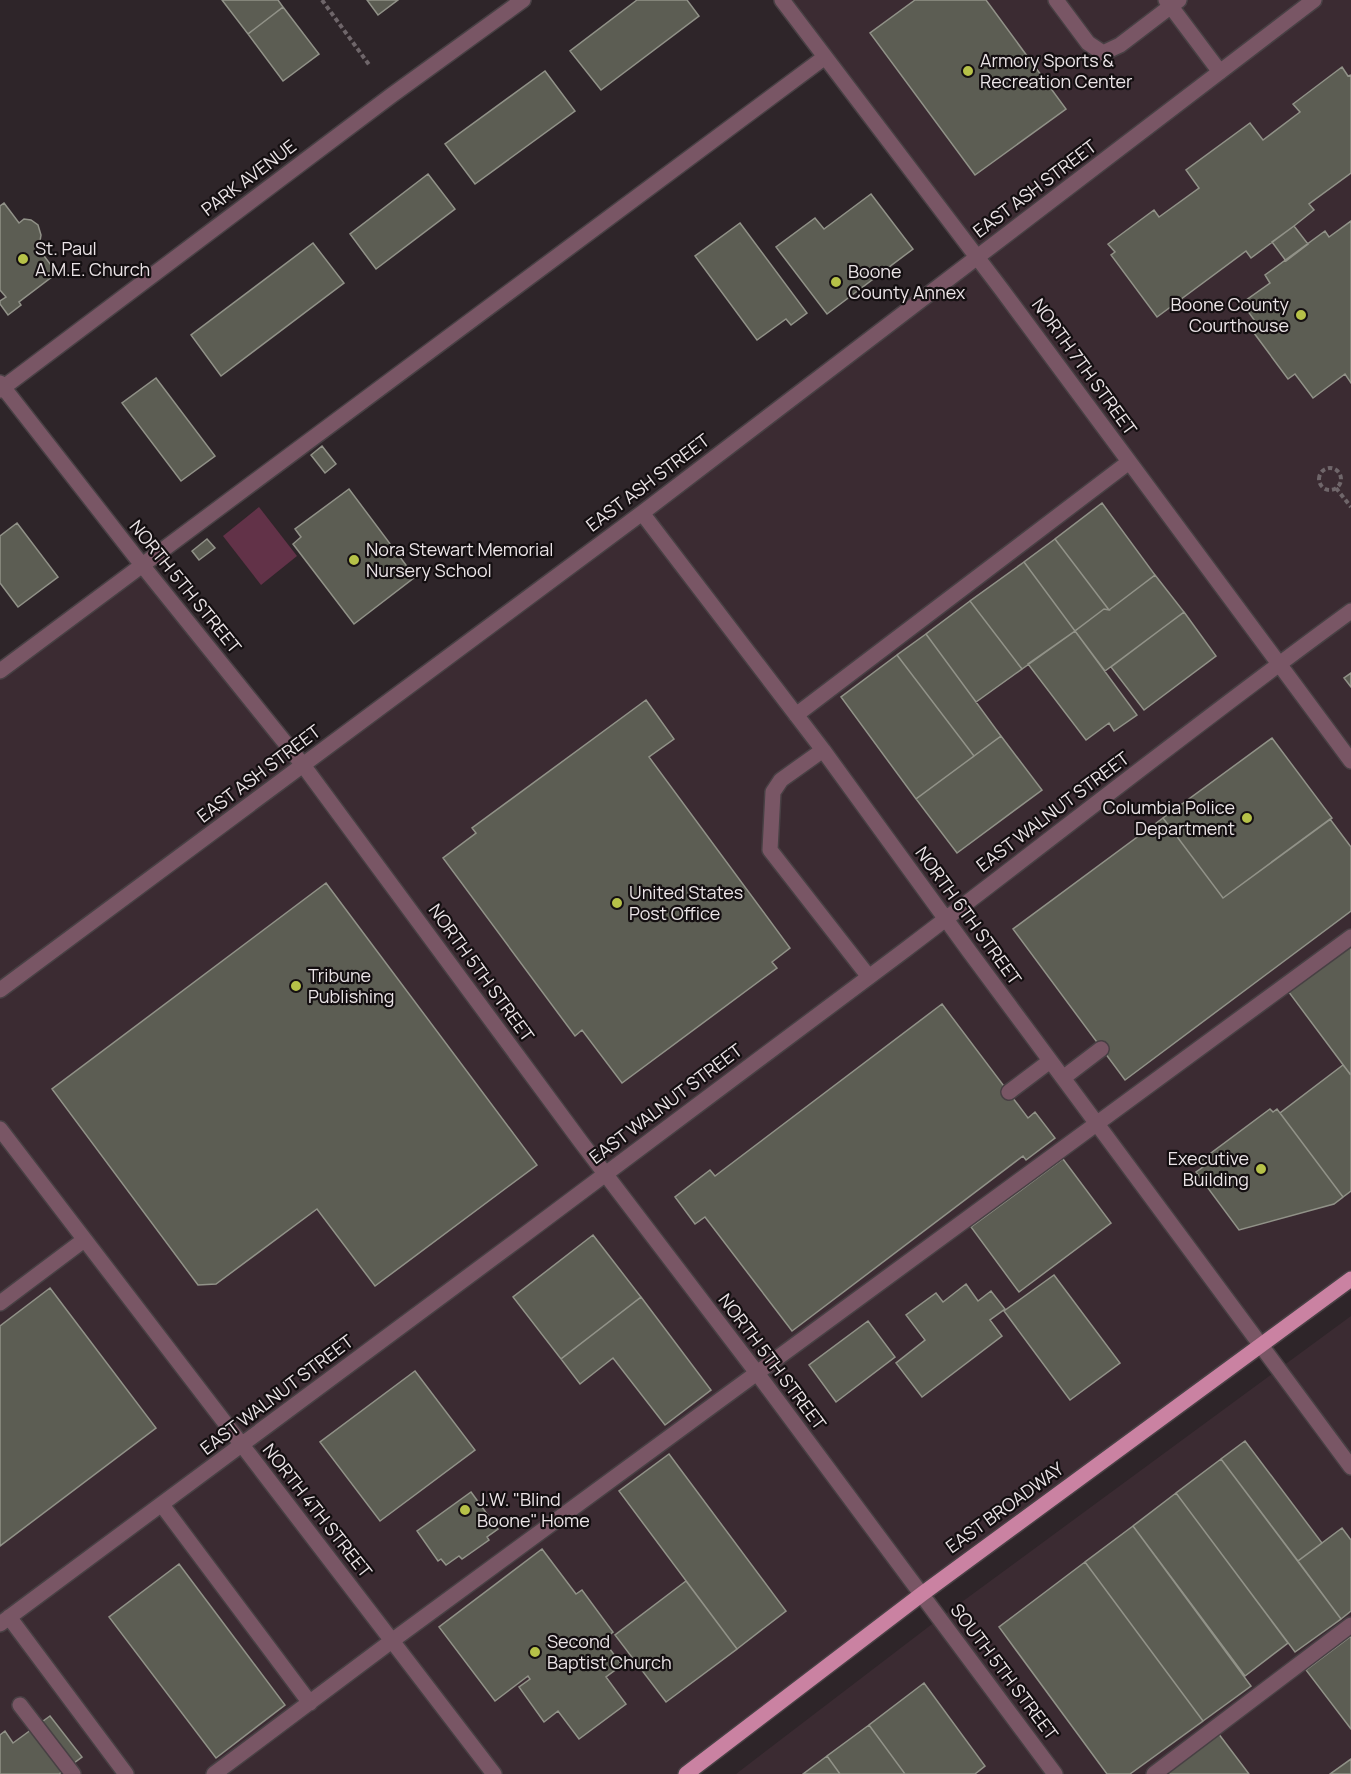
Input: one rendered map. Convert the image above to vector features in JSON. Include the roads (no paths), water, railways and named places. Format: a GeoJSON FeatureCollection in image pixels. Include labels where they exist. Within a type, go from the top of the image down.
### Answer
{"type":"FeatureCollection","features":[{"type":"Feature","properties":{"kind":"main road","name":"EAST BROADWAY"},"geometry":{"type":"LineString","coordinates":[[686,1774],[922,1594],[1351,1279]]}},
{"type":"Feature","properties":{"kind":"street","name":"PARK AVENUE"},"geometry":{"type":"LineString","coordinates":[[1,386],[523,0]]}},
{"type":"Feature","properties":{"kind":"street","name":"NORTH 7TH STREET"},"geometry":{"type":"LineString","coordinates":[[782,0],[978,257],[1351,761]]}},
{"type":"Feature","properties":{"kind":"street"},"geometry":{"type":"LineString","coordinates":[[1056,0],[1088,43],[1103,53],[1119,45],[1172,2],[1220,72]]}},
{"type":"Feature","properties":{"kind":"street","name":"EAST ASH STREET"},"geometry":{"type":"LineString","coordinates":[[0,990],[642,513],[1314,0]]}},
{"type":"Feature","properties":{"kind":"street"},"geometry":{"type":"LineString","coordinates":[[0,671],[825,57]]}},
{"type":"Feature","properties":{"kind":"street","name":"NORTH 5TH STREET"},"geometry":{"type":"LineString","coordinates":[[1,386],[141,565],[303,765],[605,1173],[922,1594]]}},
{"type":"Feature","properties":{"kind":"street"},"geometry":{"type":"LineString","coordinates":[[796,715],[1129,462]]}},
{"type":"Feature","properties":{"kind":"street","name":"NORTH 6TH STREET"},"geometry":{"type":"LineString","coordinates":[[642,513],[823,750],[945,919],[1351,1467]]}},
{"type":"Feature","properties":{"kind":"street","name":"EAST WALNUT STREET"},"geometry":{"type":"LineString","coordinates":[[4,1620],[242,1446],[868,977],[1351,611]]}},
{"type":"Feature","properties":{"kind":"street"},"geometry":{"type":"LineString","coordinates":[[823,750],[782,780],[773,792],[770,850],[868,977]]}},
{"type":"Feature","properties":{"kind":"street"},"geometry":{"type":"LineString","coordinates":[[213,1774],[1351,937]]}},
{"type":"Feature","properties":{"kind":"street"},"geometry":{"type":"LineString","coordinates":[[1063,1078],[1101,1049]]}},
{"type":"Feature","properties":{"kind":"street"},"geometry":{"type":"LineString","coordinates":[[1008,1092],[1050,1060]]}},
{"type":"Feature","properties":{"kind":"street","name":"NORTH 4TH STREET"},"geometry":{"type":"LineString","coordinates":[[0,1129],[494,1774]]}},
{"type":"Feature","properties":{"kind":"street"},"geometry":{"type":"LineString","coordinates":[[0,1303],[84,1240]]}},
{"type":"Feature","properties":{"kind":"street"},"geometry":{"type":"LineString","coordinates":[[162,1505],[310,1702]]}},
{"type":"Feature","properties":{"kind":"street","name":"SOUTH 5TH STREET"},"geometry":{"type":"LineString","coordinates":[[922,1594],[1055,1774]]}},
{"type":"Feature","properties":{"kind":"street"},"geometry":{"type":"LineString","coordinates":[[4,1620],[126,1774]]}},
{"type":"Feature","properties":{"kind":"street"},"geometry":{"type":"LineString","coordinates":[[1154,1774],[1351,1625]]}},
{"type":"Feature","properties":{"kind":"street"},"geometry":{"type":"LineString","coordinates":[[20,1705],[73,1774]]}},
{"type":"Feature","properties":{"kind":"place","name":"Armory Sports & Recreation Center"},"geometry":{"type":"Point","coordinates":[968,71]}},
{"type":"Feature","properties":{"kind":"place","name":"St. Paul A.M.E. Church"},"geometry":{"type":"Point","coordinates":[23,259]}},
{"type":"Feature","properties":{"kind":"place","name":"Boone County Annex"},"geometry":{"type":"Point","coordinates":[836,282]}},
{"type":"Feature","properties":{"kind":"place","name":"Boone County Courthouse"},"geometry":{"type":"Point","coordinates":[1301,315]}},
{"type":"Feature","properties":{"kind":"place","name":"Nora Stewart Memorial Nursery School"},"geometry":{"type":"Point","coordinates":[354,560]}},
{"type":"Feature","properties":{"kind":"place","name":"Columbia Police Department"},"geometry":{"type":"Point","coordinates":[1247,818]}},
{"type":"Feature","properties":{"kind":"place","name":"United States Post Office"},"geometry":{"type":"Point","coordinates":[617,903]}},
{"type":"Feature","properties":{"kind":"place","name":"Tribune Publishing"},"geometry":{"type":"Point","coordinates":[296,986]}},
{"type":"Feature","properties":{"kind":"place","name":"Executive Building"},"geometry":{"type":"Point","coordinates":[1261,1169]}},
{"type":"Feature","properties":{"kind":"place","name":"J.W. \"Blind Boone\" Home"},"geometry":{"type":"Point","coordinates":[465,1510]}},
{"type":"Feature","properties":{"kind":"place","name":"Second Baptist Church"},"geometry":{"type":"Point","coordinates":[535,1652]}}]}
